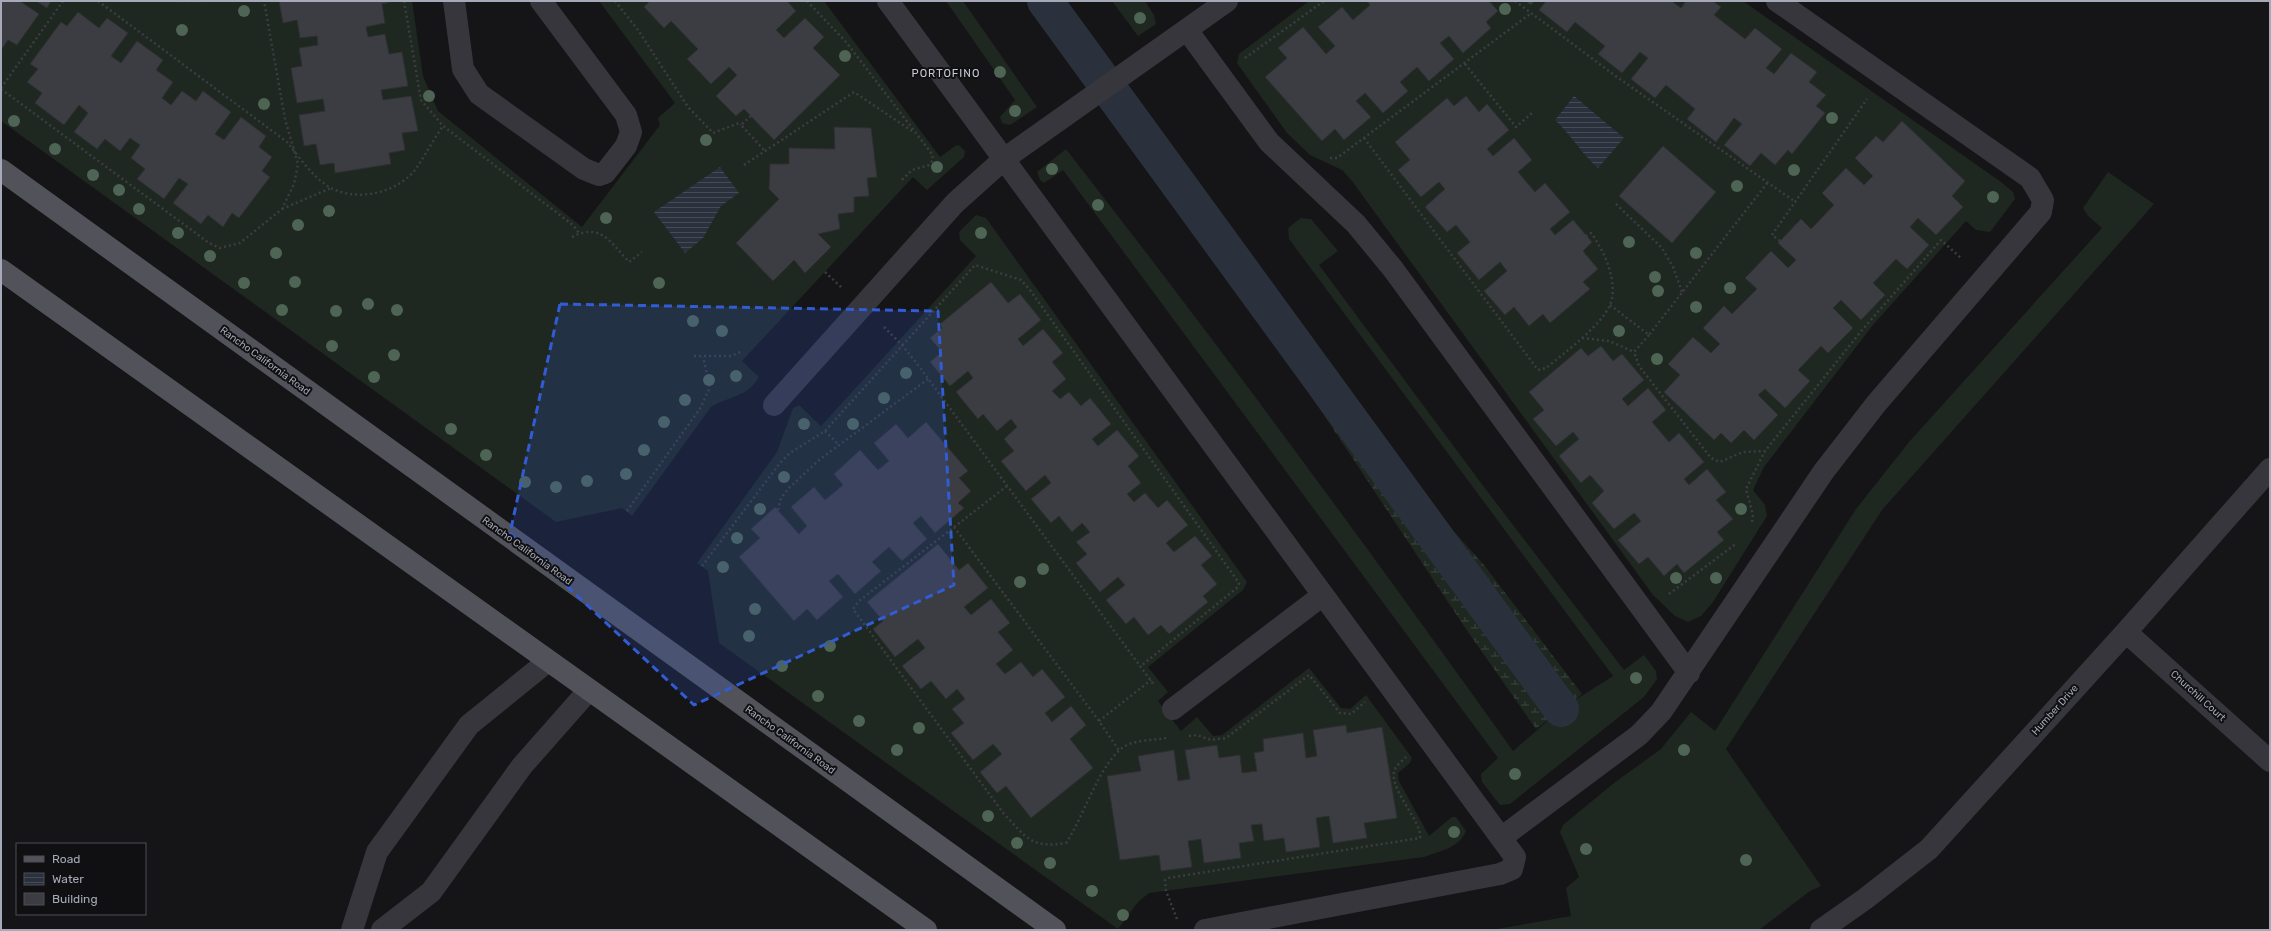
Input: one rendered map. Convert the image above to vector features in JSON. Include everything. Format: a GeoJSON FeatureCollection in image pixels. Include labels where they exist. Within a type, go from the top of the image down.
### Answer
{"type":"FeatureCollection","features":[{"type":"Feature","properties":{"kind":"main road","name":"Rancho California Road"},"geometry":{"type":"LineString","coordinates":[[1,170],[1055,930]]}},
{"type":"Feature","properties":{"kind":"main road"},"geometry":{"type":"LineString","coordinates":[[1,270],[926,930]]}},
{"type":"Feature","properties":{"kind":"street"},"geometry":{"type":"LineString","coordinates":[[454,1],[463,69],[479,94],[584,169],[599,175],[605,173],[626,146],[631,132],[626,115],[541,1]]}},
{"type":"Feature","properties":{"kind":"street"},"geometry":{"type":"LineString","coordinates":[[888,1],[1515,856],[1512,869],[1500,874],[1205,930]]}},
{"type":"Feature","properties":{"kind":"street"},"geometry":{"type":"LineString","coordinates":[[774,405],[955,202],[1004,159],[1136,67],[1227,1]]}},
{"type":"Feature","properties":{"kind":"street"},"geometry":{"type":"LineString","coordinates":[[1501,838],[1639,735],[1661,712],[1689,673],[1824,471],[1876,404],[2041,212],[2043,200],[2030,178],[1777,1]]}},
{"type":"Feature","properties":{"kind":"street"},"geometry":{"type":"LineString","coordinates":[[1187,30],[1269,142],[1356,224],[1393,269],[1689,673]]}},
{"type":"Feature","properties":{"kind":"street","name":"Humber Drive"},"geometry":{"type":"LineString","coordinates":[[1821,930],[1929,849],[2126,632],[2270,469]]}},
{"type":"Feature","properties":{"kind":"street"},"geometry":{"type":"LineString","coordinates":[[1173,709],[1323,595]]}},
{"type":"Feature","properties":{"kind":"street","name":"Churchill Court"},"geometry":{"type":"LineString","coordinates":[[2126,632],[2270,761]]}},
{"type":"Feature","properties":{"kind":"street"},"geometry":{"type":"LineString","coordinates":[[352,930],[377,852],[470,725],[548,660]]}},
{"type":"Feature","properties":{"kind":"street"},"geometry":{"type":"LineString","coordinates":[[382,930],[431,892],[522,766],[589,690]]}},
{"type":"Feature","properties":{"kind":"path"},"geometry":{"type":"LineString","coordinates":[[63,1],[1,89],[209,243],[220,248],[240,243],[282,210],[331,188]]}},
{"type":"Feature","properties":{"kind":"path"},"geometry":{"type":"LineString","coordinates":[[98,1],[287,142],[307,167],[331,188],[347,194],[378,194],[402,181],[415,169],[443,126]]}},
{"type":"Feature","properties":{"kind":"path"},"geometry":{"type":"LineString","coordinates":[[177,1],[204,1]]}},
{"type":"Feature","properties":{"kind":"path"},"geometry":{"type":"LineString","coordinates":[[264,1],[285,120],[298,164],[294,184],[282,210]]}},
{"type":"Feature","properties":{"kind":"path"},"geometry":{"type":"LineString","coordinates":[[404,1],[421,100],[443,126],[573,225],[579,233]]}},
{"type":"Feature","properties":{"kind":"path"},"geometry":{"type":"LineString","coordinates":[[615,1],[638,30],[688,107],[713,133],[738,123],[765,151]]}},
{"type":"Feature","properties":{"kind":"path"},"geometry":{"type":"LineString","coordinates":[[807,1],[846,42],[932,154],[933,160],[929,165],[912,170],[902,180]]}},
{"type":"Feature","properties":{"kind":"path"},"geometry":{"type":"LineString","coordinates":[[1247,65],[1242,59],[1324,1]]}},
{"type":"Feature","properties":{"kind":"path"},"geometry":{"type":"LineString","coordinates":[[1515,1],[1530,14],[1794,201]]}},
{"type":"Feature","properties":{"kind":"path"},"geometry":{"type":"LineString","coordinates":[[1324,155],[1337,158],[1465,64],[1530,14]]}},
{"type":"Feature","properties":{"kind":"path"},"geometry":{"type":"LineString","coordinates":[[1465,64],[1516,126],[1533,112]]}},
{"type":"Feature","properties":{"kind":"path"},"geometry":{"type":"LineString","coordinates":[[1780,241],[1772,235],[1794,201],[1884,76]]}},
{"type":"Feature","properties":{"kind":"path"},"geometry":{"type":"LineString","coordinates":[[744,165],[854,92],[914,132]]}},
{"type":"Feature","properties":{"kind":"path"},"geometry":{"type":"LineString","coordinates":[[741,125],[751,116]]}},
{"type":"Feature","properties":{"kind":"path"},"geometry":{"type":"LineString","coordinates":[[1364,138],[1538,370],[1546,368],[1582,338],[1610,306],[1612,289],[1607,260],[1591,233],[1586,236]]}},
{"type":"Feature","properties":{"kind":"path"},"geometry":{"type":"LineString","coordinates":[[1634,352],[1649,335],[1768,182]]}},
{"type":"Feature","properties":{"kind":"path"},"geometry":{"type":"LineString","coordinates":[[1616,204],[1662,248],[1673,267],[1682,292]]}},
{"type":"Feature","properties":{"kind":"path"},"geometry":{"type":"LineString","coordinates":[[572,237],[579,233],[592,231],[605,235],[630,262],[642,252]]}},
{"type":"Feature","properties":{"kind":"path"},"geometry":{"type":"LineString","coordinates":[[1751,527],[1754,515],[1746,489],[1765,451],[1863,329],[1941,240],[1983,280]]}},
{"type":"Feature","properties":{"kind":"path"},"geometry":{"type":"LineString","coordinates":[[702,566],[780,463],[790,453],[825,431],[975,265],[1021,280],[1030,290],[1240,583],[1141,666]]}},
{"type":"Feature","properties":{"kind":"path"},"geometry":{"type":"LineString","coordinates":[[825,272],[903,346],[1173,709]]}},
{"type":"Feature","properties":{"kind":"path"},"geometry":{"type":"LineString","coordinates":[[1610,306],[1649,335]]}},
{"type":"Feature","properties":{"kind":"path"},"geometry":{"type":"LineString","coordinates":[[1582,338],[1609,340],[1634,352],[1639,366],[1711,458],[1720,462],[1743,452],[1765,451]]}},
{"type":"Feature","properties":{"kind":"path"},"geometry":{"type":"LineString","coordinates":[[694,356],[731,356],[743,351]]}},
{"type":"Feature","properties":{"kind":"path"},"geometry":{"type":"LineString","coordinates":[[627,511],[701,407],[710,387],[703,357]]}},
{"type":"Feature","properties":{"kind":"path"},"geometry":{"type":"LineString","coordinates":[[778,510],[781,498],[789,488],[819,460],[928,379]]}},
{"type":"Feature","properties":{"kind":"path"},"geometry":{"type":"LineString","coordinates":[[825,431],[839,445]]}},
{"type":"Feature","properties":{"kind":"path"},"geometry":{"type":"LineString","coordinates":[[1007,486],[859,601],[853,609],[1004,814],[1030,841],[1048,846],[1066,843],[1075,831],[1100,776],[1126,745],[1168,738]]}},
{"type":"Feature","properties":{"kind":"path"},"geometry":{"type":"LineString","coordinates":[[954,527],[1099,720],[1120,752]]}},
{"type":"Feature","properties":{"kind":"path"},"geometry":{"type":"LineString","coordinates":[[1644,612],[1741,539]]}},
{"type":"Feature","properties":{"kind":"path"},"geometry":{"type":"LineString","coordinates":[[1183,736],[1197,735],[1211,740],[1226,738],[1309,675],[1340,713],[1351,714],[1366,701],[1371,707]]}},
{"type":"Feature","properties":{"kind":"path"},"geometry":{"type":"LineString","coordinates":[[1099,720],[1151,680]]}},
{"type":"Feature","properties":{"kind":"path"},"geometry":{"type":"LineString","coordinates":[[1178,924],[1166,891],[1165,880],[1168,878],[1420,838],[1421,832],[1402,800],[1393,775],[1395,769],[1406,757],[1402,750]]}},
{"type":"Feature","properties":{"kind":"highlighted area"},"geometry":{"type":"Polygon","coordinates":[[[560,304],[938,311],[954,585],[694,705],[510,533],[560,304]]]}},
{"type":"Feature","properties":{"kind":"green space"},"geometry":{"type":"Polygon","coordinates":[[[1,1],[412,1],[423,76],[438,111],[582,227],[660,125],[658,118],[675,103],[599,1],[824,1],[940,157],[955,146],[959,145],[965,151],[964,157],[927,190],[913,177],[742,361],[759,377],[755,384],[744,392],[711,407],[632,516],[622,508],[556,522],[1,121],[1,1]]]}},
{"type":"Feature","properties":{"kind":"green space"},"geometry":{"type":"Polygon","coordinates":[[[946,1],[963,1],[1037,107],[1010,125],[1002,123],[1000,117],[1015,100],[946,1]]]}},
{"type":"Feature","properties":{"kind":"green space"},"geometry":{"type":"Polygon","coordinates":[[[1031,1],[1056,1],[1186,178],[1247,266],[1379,448],[1484,565],[1582,694],[1536,729],[1466,629],[1264,325],[1031,1]]]}},
{"type":"Feature","properties":{"kind":"green space"},"geometry":{"type":"Polygon","coordinates":[[[1112,1],[1145,1],[1154,15],[1156,24],[1138,36],[1112,1]]]}},
{"type":"Feature","properties":{"kind":"green space"},"geometry":{"type":"Polygon","coordinates":[[[1309,1],[1743,1],[2001,182],[2013,192],[2015,199],[1990,232],[1976,230],[1966,221],[1873,325],[1764,467],[1753,490],[1765,505],[1767,516],[1713,602],[1701,616],[1688,622],[1675,616],[1653,595],[1352,181],[1342,170],[1310,155],[1287,133],[1237,63],[1239,54],[1309,1]]]}},
{"type":"Feature","properties":{"kind":"green space"},"geometry":{"type":"Polygon","coordinates":[[[1066,149],[1293,448],[1513,751],[1561,709],[1613,676],[1289,239],[1288,228],[1301,218],[1311,219],[1338,251],[1319,265],[1484,487],[1624,670],[1644,655],[1656,671],[1657,679],[1644,697],[1510,804],[1500,805],[1482,782],[1481,774],[1498,758],[1063,170],[1044,183],[1040,180],[1037,172],[1066,149]]]}},
{"type":"Feature","properties":{"kind":"green space"},"geometry":{"type":"Polygon","coordinates":[[[2108,172],[2154,204],[1882,510],[1726,749],[1821,886],[1810,891],[1759,930],[1491,930],[1571,916],[1566,888],[1579,877],[1560,832],[1563,825],[1614,783],[1661,749],[1691,712],[1715,731],[1856,509],[1909,442],[2102,228],[2088,216],[2083,208],[2108,172]]]}},
{"type":"Feature","properties":{"kind":"green space"},"geometry":{"type":"Polygon","coordinates":[[[976,215],[986,218],[1247,582],[1243,590],[1148,667],[1168,692],[1158,701],[1181,731],[1197,717],[1213,736],[1222,735],[1309,668],[1341,708],[1350,709],[1366,695],[1412,758],[1410,763],[1398,773],[1399,781],[1429,836],[1452,817],[1456,817],[1466,831],[1463,837],[1454,845],[1424,857],[1149,893],[1138,902],[1118,929],[719,643],[708,571],[697,563],[777,452],[793,408],[799,405],[821,426],[976,256],[960,240],[959,232],[976,215]]]}},
{"type":"Feature","properties":{"kind":"water"},"geometry":{"type":"Polygon","coordinates":[[[1574,96],[1624,138],[1598,168],[1555,120],[1574,96]]]}},
{"type":"Feature","properties":{"kind":"water"},"geometry":{"type":"Polygon","coordinates":[[[720,167],[739,193],[721,206],[703,238],[685,253],[654,212],[720,167]]]}},
{"type":"Feature","properties":{"kind":"building"},"geometry":{"type":"Polygon","coordinates":[[[1,1],[20,1],[39,14],[17,45],[8,40],[1,50],[1,1]]]}},
{"type":"Feature","properties":{"kind":"building"},"geometry":{"type":"Polygon","coordinates":[[[36,1],[51,1],[47,8],[36,1]]]}},
{"type":"Feature","properties":{"kind":"building"},"geometry":{"type":"Polygon","coordinates":[[[279,1],[394,1],[382,4],[385,23],[366,27],[368,37],[385,34],[389,54],[402,52],[408,86],[381,90],[383,100],[411,96],[418,131],[402,133],[405,150],[389,153],[391,164],[335,173],[334,163],[320,165],[316,144],[304,146],[299,115],[325,111],[323,99],[297,103],[291,68],[302,66],[299,48],[318,45],[317,36],[300,38],[297,20],[283,23],[279,1]]]}},
{"type":"Feature","properties":{"kind":"building"},"geometry":{"type":"Polygon","coordinates":[[[650,1],[787,1],[796,11],[776,30],[784,38],[805,18],[824,37],[813,48],[840,75],[774,140],[744,109],[736,116],[716,96],[737,75],[729,67],[711,84],[687,59],[698,49],[671,21],[664,28],[644,7],[650,1]]]}},
{"type":"Feature","properties":{"kind":"building"},"geometry":{"type":"Polygon","coordinates":[[[1367,1],[1489,1],[1498,11],[1486,22],[1491,28],[1463,53],[1449,36],[1440,43],[1454,59],[1429,81],[1417,67],[1400,82],[1408,91],[1383,113],[1365,93],[1356,101],[1371,117],[1344,140],[1335,129],[1322,141],[1265,77],[1287,58],[1278,48],[1303,27],[1326,54],[1335,46],[1318,27],[1342,7],[1353,20],[1370,5],[1367,1]]]}},
{"type":"Feature","properties":{"kind":"building"},"geometry":{"type":"Polygon","coordinates":[[[1525,1],[1534,1],[1531,5],[1525,1]]]}},
{"type":"Feature","properties":{"kind":"building"},"geometry":{"type":"Polygon","coordinates":[[[1546,1],[1674,1],[1673,2],[1681,8],[1686,1],[1713,1],[1721,7],[1714,15],[1745,39],[1755,28],[1782,49],[1766,68],[1774,74],[1791,53],[1817,72],[1809,82],[1826,95],[1816,106],[1825,113],[1792,154],[1788,150],[1775,165],[1761,153],[1750,166],[1724,145],[1742,124],[1734,118],[1716,142],[1687,119],[1695,109],[1666,85],[1655,98],[1631,79],[1648,58],[1640,52],[1622,73],[1598,54],[1605,46],[1575,22],[1567,32],[1539,10],[1546,1]]]}},
{"type":"Feature","properties":{"kind":"building"},"geometry":{"type":"Polygon","coordinates":[[[78,12],[99,28],[107,18],[128,33],[111,56],[121,63],[137,41],[163,60],[156,70],[173,82],[162,98],[171,105],[182,91],[196,101],[203,91],[231,112],[215,134],[224,140],[241,117],[266,136],[259,147],[272,157],[262,171],[270,177],[239,218],[232,213],[223,227],[208,215],[201,224],[173,203],[188,184],[179,178],[164,199],[137,179],[145,169],[131,158],[140,145],[130,138],[120,151],[105,139],[97,149],[74,132],[88,113],[79,105],[64,125],[35,103],[42,93],[27,82],[38,69],[30,64],[61,22],[67,26],[78,12]]]}},
{"type":"Feature","properties":{"kind":"building"},"geometry":{"type":"Polygon","coordinates":[[[1466,96],[1479,112],[1487,104],[1509,130],[1487,149],[1493,156],[1514,138],[1532,160],[1518,172],[1535,192],[1545,183],[1570,212],[1550,229],[1555,235],[1573,220],[1592,242],[1583,251],[1598,269],[1583,282],[1590,289],[1550,323],[1543,314],[1529,326],[1514,307],[1505,315],[1484,291],[1507,271],[1500,262],[1479,280],[1457,253],[1470,242],[1456,225],[1447,232],[1425,207],[1445,189],[1439,182],[1421,197],[1398,170],[1410,160],[1395,142],[1447,98],[1454,106],[1466,96]]]}},
{"type":"Feature","properties":{"kind":"building"},"geometry":{"type":"Polygon","coordinates":[[[1902,121],[1965,181],[1952,196],[1963,207],[1936,235],[1918,218],[1910,227],[1929,245],[1907,269],[1896,259],[1873,283],[1885,295],[1861,320],[1841,300],[1833,308],[1853,328],[1828,353],[1821,346],[1798,370],[1810,381],[1785,408],[1765,389],[1758,395],[1778,415],[1754,440],[1744,430],[1731,443],[1721,433],[1714,440],[1664,392],[1680,375],[1668,364],[1693,337],[1711,353],[1720,344],[1703,328],[1724,306],[1732,314],[1757,289],[1745,278],[1771,251],[1788,268],[1796,260],[1778,243],[1801,219],[1811,229],[1834,205],[1822,193],[1846,168],[1864,185],[1873,176],[1855,158],[1876,136],[1883,142],[1902,121]]]}},
{"type":"Feature","properties":{"kind":"building"},"geometry":{"type":"Polygon","coordinates":[[[834,127],[871,128],[877,177],[867,178],[869,196],[854,197],[854,212],[838,214],[840,229],[818,234],[831,247],[805,273],[794,260],[773,281],[736,243],[779,199],[769,189],[770,164],[789,164],[789,148],[835,149],[834,127]]]}},
{"type":"Feature","properties":{"kind":"building"},"geometry":{"type":"Polygon","coordinates":[[[1663,146],[1716,192],[1672,243],[1619,196],[1663,146]]]}},
{"type":"Feature","properties":{"kind":"building"},"geometry":{"type":"Polygon","coordinates":[[[991,282],[1008,303],[1020,294],[1041,320],[1018,339],[1023,346],[1043,329],[1063,353],[1052,362],[1066,379],[1052,391],[1060,399],[1069,392],[1081,406],[1090,398],[1111,424],[1092,439],[1098,446],[1117,430],[1139,456],[1128,466],[1141,483],[1127,494],[1134,502],[1145,493],[1158,508],[1167,500],[1188,525],[1166,543],[1174,552],[1195,536],[1212,556],[1201,565],[1217,584],[1203,596],[1208,602],[1169,634],[1161,625],[1148,635],[1134,617],[1126,624],[1106,600],[1125,585],[1118,577],[1100,592],[1076,563],[1087,554],[1076,542],[1090,532],[1082,523],[1072,532],[1059,516],[1051,523],[1031,499],[1051,483],[1045,475],[1026,491],[1001,461],[1014,451],[1004,439],[1017,427],[1011,419],[997,431],[983,414],[978,419],[956,392],[973,378],[968,371],[950,386],[930,362],[942,352],[930,338],[942,328],[940,324],[991,282]]]}},
{"type":"Feature","properties":{"kind":"building"},"geometry":{"type":"Polygon","coordinates":[[[1601,346],[1613,361],[1622,354],[1644,380],[1622,399],[1628,406],[1648,388],[1666,410],[1652,422],[1669,442],[1679,433],[1704,462],[1684,479],[1689,485],[1707,469],[1726,492],[1716,500],[1733,519],[1717,532],[1724,540],[1684,573],[1677,564],[1664,576],[1648,557],[1639,564],[1618,540],[1641,521],[1634,513],[1614,529],[1592,503],[1604,491],[1590,475],[1581,483],[1559,456],[1579,439],[1573,432],[1556,446],[1533,419],[1544,410],[1529,392],[1581,348],[1588,356],[1601,346]]]}},
{"type":"Feature","properties":{"kind":"building"},"geometry":{"type":"Polygon","coordinates":[[[926,422],[968,471],[959,478],[971,491],[958,503],[964,508],[935,533],[921,516],[913,523],[927,539],[902,561],[889,547],[872,562],[881,571],[855,594],[838,574],[829,581],[843,597],[817,620],[807,609],[794,621],[739,557],[760,538],[751,529],[775,507],[799,534],[807,526],[791,507],[814,487],[825,500],[843,485],[834,474],[860,450],[878,470],[889,461],[874,443],[896,424],[908,438],[926,422]]]}},
{"type":"Feature","properties":{"kind":"building"},"geometry":{"type":"Polygon","coordinates":[[[938,544],[959,570],[968,563],[988,588],[964,607],[971,615],[991,599],[1010,623],[998,632],[1013,650],[996,664],[1005,674],[1021,662],[1033,677],[1042,669],[1065,697],[1045,713],[1052,722],[1071,706],[1086,725],[1070,739],[1093,768],[1031,818],[1006,786],[997,793],[980,772],[1002,754],[993,744],[973,760],[951,733],[964,723],[952,709],[965,699],[957,689],[946,699],[931,681],[921,689],[902,666],[925,648],[918,639],[895,657],[873,629],[883,621],[867,602],[938,544]]]}},
{"type":"Feature","properties":{"kind":"building"},"geometry":{"type":"Polygon","coordinates":[[[1346,725],[1347,733],[1382,727],[1397,818],[1364,823],[1367,838],[1333,843],[1329,816],[1316,818],[1320,847],[1286,852],[1284,838],[1264,841],[1262,824],[1251,825],[1254,841],[1239,843],[1241,858],[1204,863],[1201,839],[1188,841],[1192,867],[1161,871],[1159,855],[1120,860],[1107,776],[1141,771],[1138,756],[1174,750],[1178,781],[1190,779],[1185,750],[1217,745],[1219,758],[1240,755],[1242,773],[1257,771],[1254,753],[1264,751],[1263,739],[1303,733],[1306,758],[1317,756],[1313,730],[1346,725]]]}},
{"type":"Feature","properties":{"kind":"waterway"},"geometry":{"type":"LineString","coordinates":[[1045,1],[1561,709]]}},
{"type":"Feature","properties":{"kind":"district","name":"PORTOFINO"},"geometry":{"type":"Point","coordinates":[946,73]}}]}
